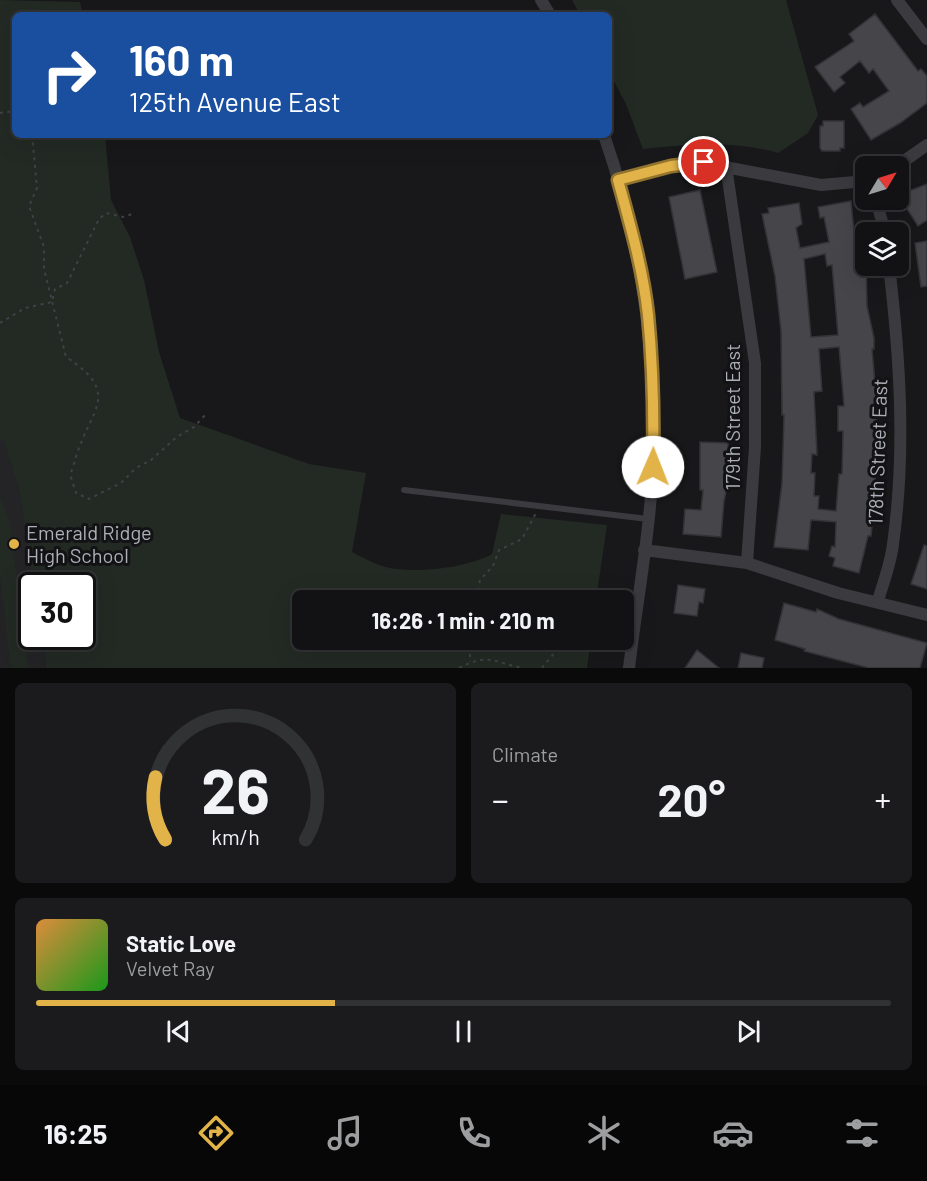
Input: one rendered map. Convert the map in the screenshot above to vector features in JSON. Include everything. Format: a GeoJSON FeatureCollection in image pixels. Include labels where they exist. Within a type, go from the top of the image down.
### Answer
{"type":"FeatureCollection","features":[{"type":"Feature","properties":{"kind":"street"},"geometry":{"type":"LineString","coordinates":[[897,0],[927,39]]}},
{"type":"Feature","properties":{"kind":"street"},"geometry":{"type":"LineString","coordinates":[[605,138],[639,259],[648,313],[654,403],[653,467],[629,668]]}},
{"type":"Feature","properties":{"kind":"street"},"geometry":{"type":"LineString","coordinates":[[909,158],[927,145]]}},
{"type":"Feature","properties":{"kind":"street"},"geometry":{"type":"LineString","coordinates":[[618,180],[671,166],[704,162],[820,185],[855,182]]}},
{"type":"Feature","properties":{"kind":"street","name":"179th Street East"},"geometry":{"type":"LineString","coordinates":[[726,166],[754,363],[755,447],[747,563]]}},
{"type":"Feature","properties":{"kind":"street","name":"178th Street East"},"geometry":{"type":"LineString","coordinates":[[878,601],[893,545],[901,416],[896,324],[890,276]]}},
{"type":"Feature","properties":{"kind":"street"},"geometry":{"type":"LineString","coordinates":[[644,550],[747,563],[838,593],[878,601],[927,615]]}},
{"type":"Feature","properties":{"kind":"lane"},"geometry":{"type":"LineString","coordinates":[[404,490],[648,519]]}},
{"type":"Feature","properties":{"kind":"path"},"geometry":{"type":"LineString","coordinates":[[32,138],[37,188],[29,206],[44,248],[44,269],[66,357],[86,370],[99,392],[96,414],[82,435],[71,475],[76,493],[89,499],[121,483],[136,468],[151,460],[178,436],[194,427],[207,413]]}},
{"type":"Feature","properties":{"kind":"path"},"geometry":{"type":"LineString","coordinates":[[52,302],[55,289],[66,283],[99,219],[106,213],[123,217],[132,214]]}},
{"type":"Feature","properties":{"kind":"path"},"geometry":{"type":"LineString","coordinates":[[0,324],[25,308],[52,302]]}},
{"type":"Feature","properties":{"kind":"path"},"geometry":{"type":"LineString","coordinates":[[478,590],[480,579],[493,566],[499,550],[522,539],[532,525],[538,505]]}},
{"type":"Feature","properties":{"kind":"path"},"geometry":{"type":"LineString","coordinates":[[470,662],[472,650]]}},
{"type":"Feature","properties":{"kind":"path"},"geometry":{"type":"LineString","coordinates":[[542,668],[557,650]]}},
{"type":"Feature","properties":{"kind":"path"},"geometry":{"type":"LineString","coordinates":[[459,668],[470,662],[493,658],[524,668]]}},
{"type":"Feature","properties":{"kind":"shaded area"},"geometry":{"type":"Polygon","coordinates":[[[0,0],[80,2],[82,12],[12,12],[12,138],[105,138],[111,200],[130,237],[144,280],[159,352],[180,418],[309,464],[366,473],[352,552],[371,562],[393,569],[438,569],[468,563],[492,554],[501,514],[607,525],[597,590],[292,590],[292,650],[589,650],[587,668],[46,668],[44,650],[96,650],[96,572],[31,572],[19,490],[3,439],[0,440],[0,0]]]}},
{"type":"Feature","properties":{"kind":"shaded area"},"geometry":{"type":"Polygon","coordinates":[[[572,0],[786,0],[818,115],[808,133],[778,153],[727,145],[643,149],[626,104],[612,78],[612,12],[578,12],[572,0]]]}},
{"type":"Feature","properties":{"kind":"shaded area","name":"Emerald Ridge High School"},"geometry":{"type":"Polygon","coordinates":[[[0,428],[19,490],[31,572],[18,572],[18,650],[44,650],[46,668],[0,668],[0,428]]]}},
{"type":"Feature","properties":{"kind":"shaded area"},"geometry":{"type":"Polygon","coordinates":[[[0,495],[10,523],[18,587],[18,650],[26,650],[28,668],[11,668],[0,576],[0,495]]]}},
{"type":"Feature","properties":{"kind":"building"},"geometry":{"type":"Polygon","coordinates":[[[875,14],[918,71],[921,69],[927,76],[927,103],[900,123],[871,140],[851,109],[860,103],[863,107],[889,91],[873,69],[869,73],[860,61],[840,77],[845,83],[834,92],[815,67],[854,41],[849,34],[875,14]]]}},
{"type":"Feature","properties":{"kind":"building"},"geometry":{"type":"Polygon","coordinates":[[[823,121],[844,121],[844,148],[840,148],[840,151],[822,151],[820,148],[820,126],[823,126],[823,121]]]}},
{"type":"Feature","properties":{"kind":"building"},"geometry":{"type":"Polygon","coordinates":[[[927,184],[927,220],[918,226],[908,210],[909,191],[927,184]]]}},
{"type":"Feature","properties":{"kind":"building"},"geometry":{"type":"Polygon","coordinates":[[[700,190],[717,272],[685,279],[669,197],[700,190]]]}},
{"type":"Feature","properties":{"kind":"building"},"geometry":{"type":"Polygon","coordinates":[[[851,201],[855,233],[855,276],[866,276],[867,306],[874,338],[874,349],[872,349],[877,406],[875,486],[870,500],[871,536],[868,536],[859,573],[833,566],[835,558],[829,556],[832,546],[835,547],[836,522],[811,520],[808,550],[774,547],[782,483],[784,415],[782,415],[781,331],[775,276],[762,214],[769,213],[768,208],[799,203],[802,224],[796,228],[800,248],[829,242],[824,217],[820,218],[818,207],[851,201]],[[825,254],[804,259],[811,337],[838,335],[832,265],[827,266],[825,254]],[[839,347],[819,349],[822,391],[814,392],[817,455],[812,454],[811,473],[815,473],[814,496],[819,496],[818,509],[836,511],[839,474],[842,474],[843,431],[838,431],[838,406],[844,406],[839,347]]]}},
{"type":"Feature","properties":{"kind":"building"},"geometry":{"type":"Polygon","coordinates":[[[927,241],[927,286],[921,287],[915,243],[927,241]]]}},
{"type":"Feature","properties":{"kind":"building"},"geometry":{"type":"Polygon","coordinates":[[[700,442],[728,443],[729,478],[724,501],[721,537],[683,534],[685,509],[701,510],[703,490],[700,490],[700,442]]]}},
{"type":"Feature","properties":{"kind":"building"},"geometry":{"type":"Polygon","coordinates":[[[924,545],[927,546],[927,589],[911,584],[924,545]]]}},
{"type":"Feature","properties":{"kind":"building"},"geometry":{"type":"Polygon","coordinates":[[[678,585],[705,589],[703,603],[699,602],[697,616],[674,613],[678,585]]]}},
{"type":"Feature","properties":{"kind":"building"},"geometry":{"type":"Polygon","coordinates":[[[784,603],[816,612],[817,609],[839,619],[927,643],[920,668],[869,668],[804,651],[805,649],[775,640],[784,603]]]}},
{"type":"Feature","properties":{"kind":"building"},"geometry":{"type":"Polygon","coordinates":[[[697,650],[719,668],[685,668],[697,650]]]}},
{"type":"Feature","properties":{"kind":"building"},"geometry":{"type":"Polygon","coordinates":[[[741,653],[764,658],[762,668],[738,668],[741,653]]]}},
{"type":"Feature","properties":{"kind":"place","name":"Emerald Ridge High School"},"geometry":{"type":"Point","coordinates":[14,544]}},
{"type":"Feature","properties":{"kind":"route"},"geometry":{"type":"LineString","coordinates":[[653,467],[654,403],[648,313],[639,259],[618,180],[671,166],[704,162]]}}]}
